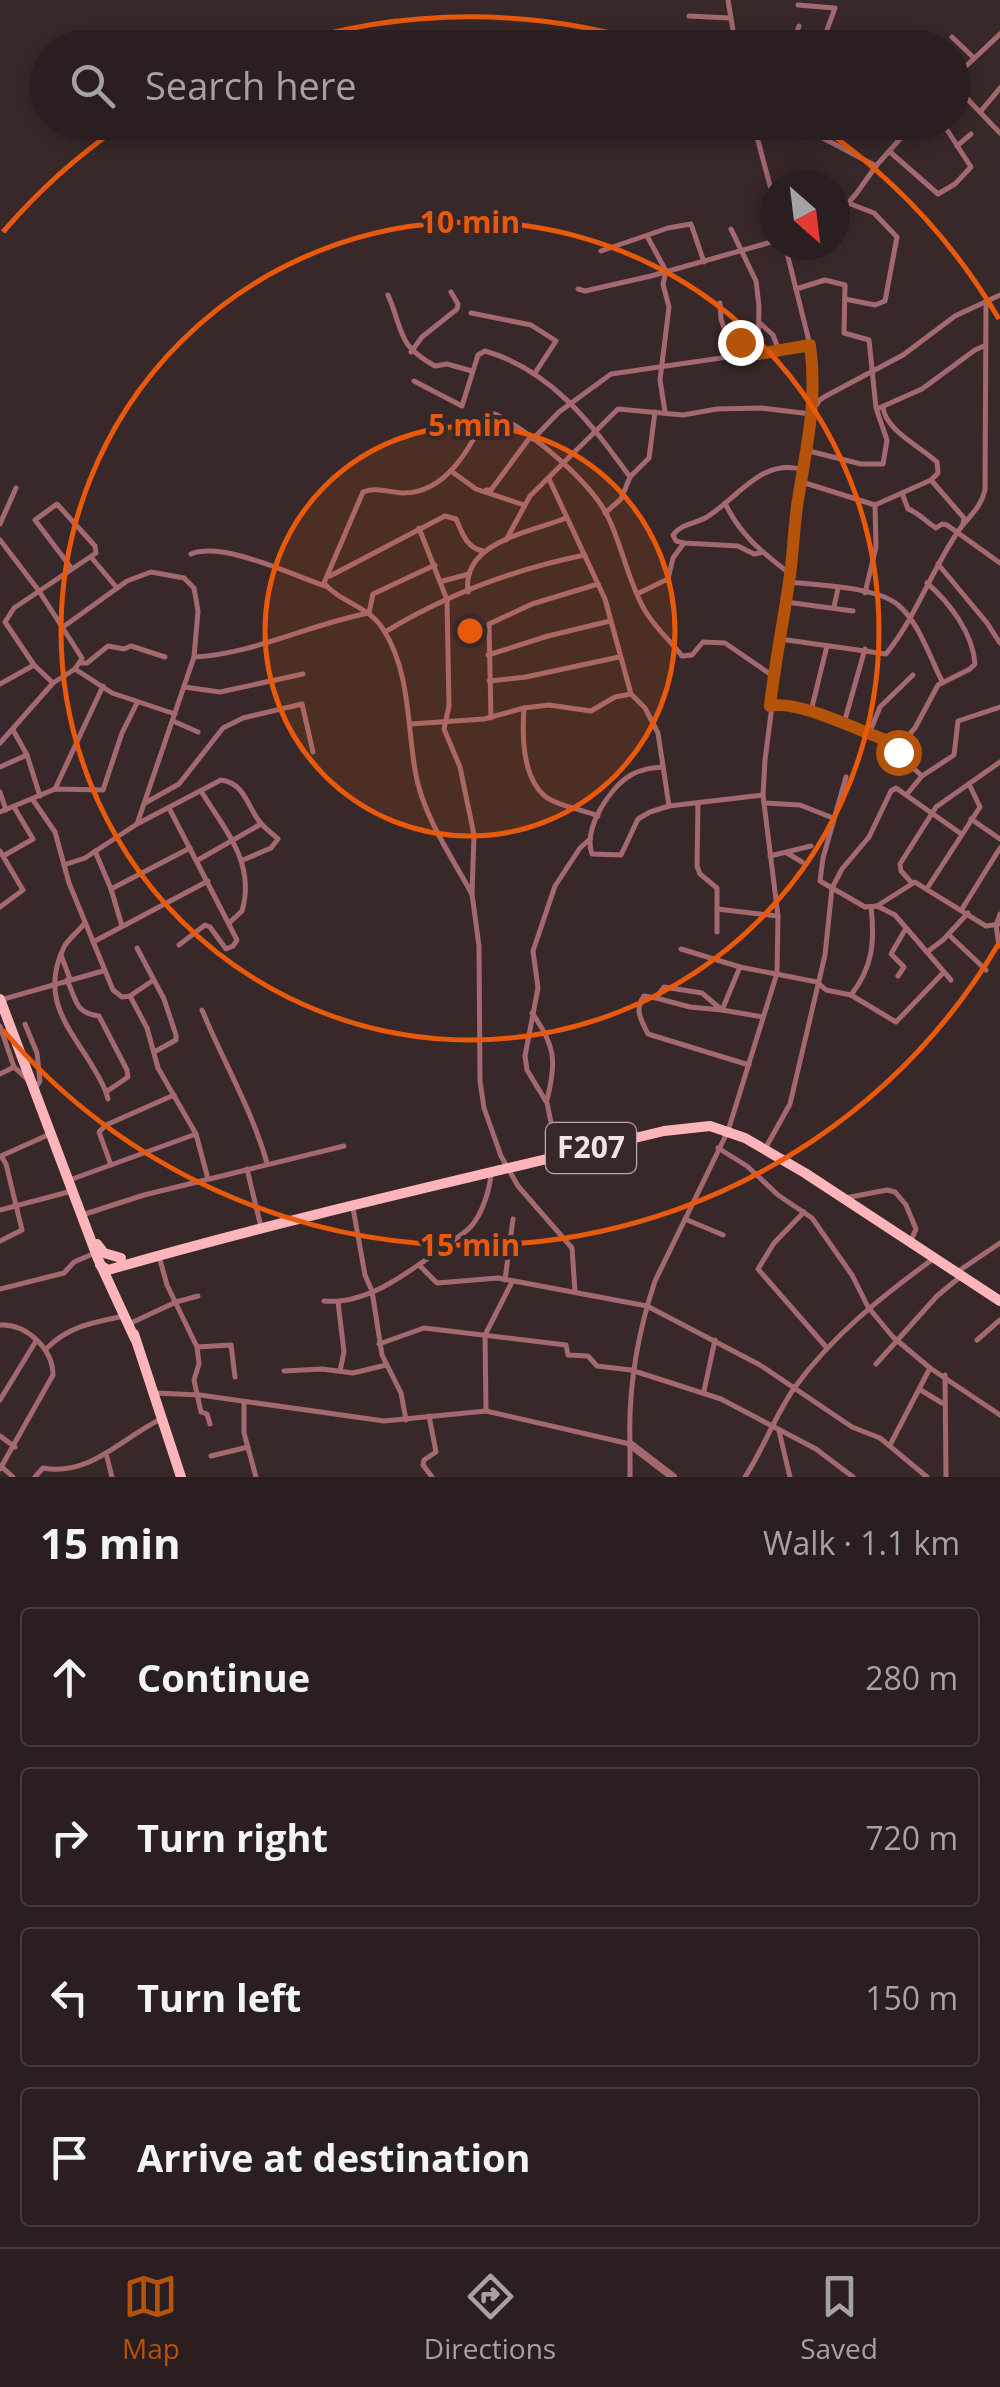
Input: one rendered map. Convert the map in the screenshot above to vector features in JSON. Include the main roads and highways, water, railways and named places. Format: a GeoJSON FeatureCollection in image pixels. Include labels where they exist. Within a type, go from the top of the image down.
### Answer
{"type":"FeatureCollection","features":[{"type":"Feature","properties":{"kind":"main road"},"geometry":{"type":"LineString","coordinates":[[0,1000],[70,1186],[96,1249],[108,1266],[181,1477]]}},
{"type":"Feature","properties":{"kind":"main road","name":"F207"},"geometry":{"type":"LineString","coordinates":[[108,1266],[690,1127],[728,1131],[765,1150],[1000,1301]]}},
{"type":"Feature","properties":{"kind":"main road"},"geometry":{"type":"LineString","coordinates":[[96,1249],[104,1253],[128,1320]]}}]}
